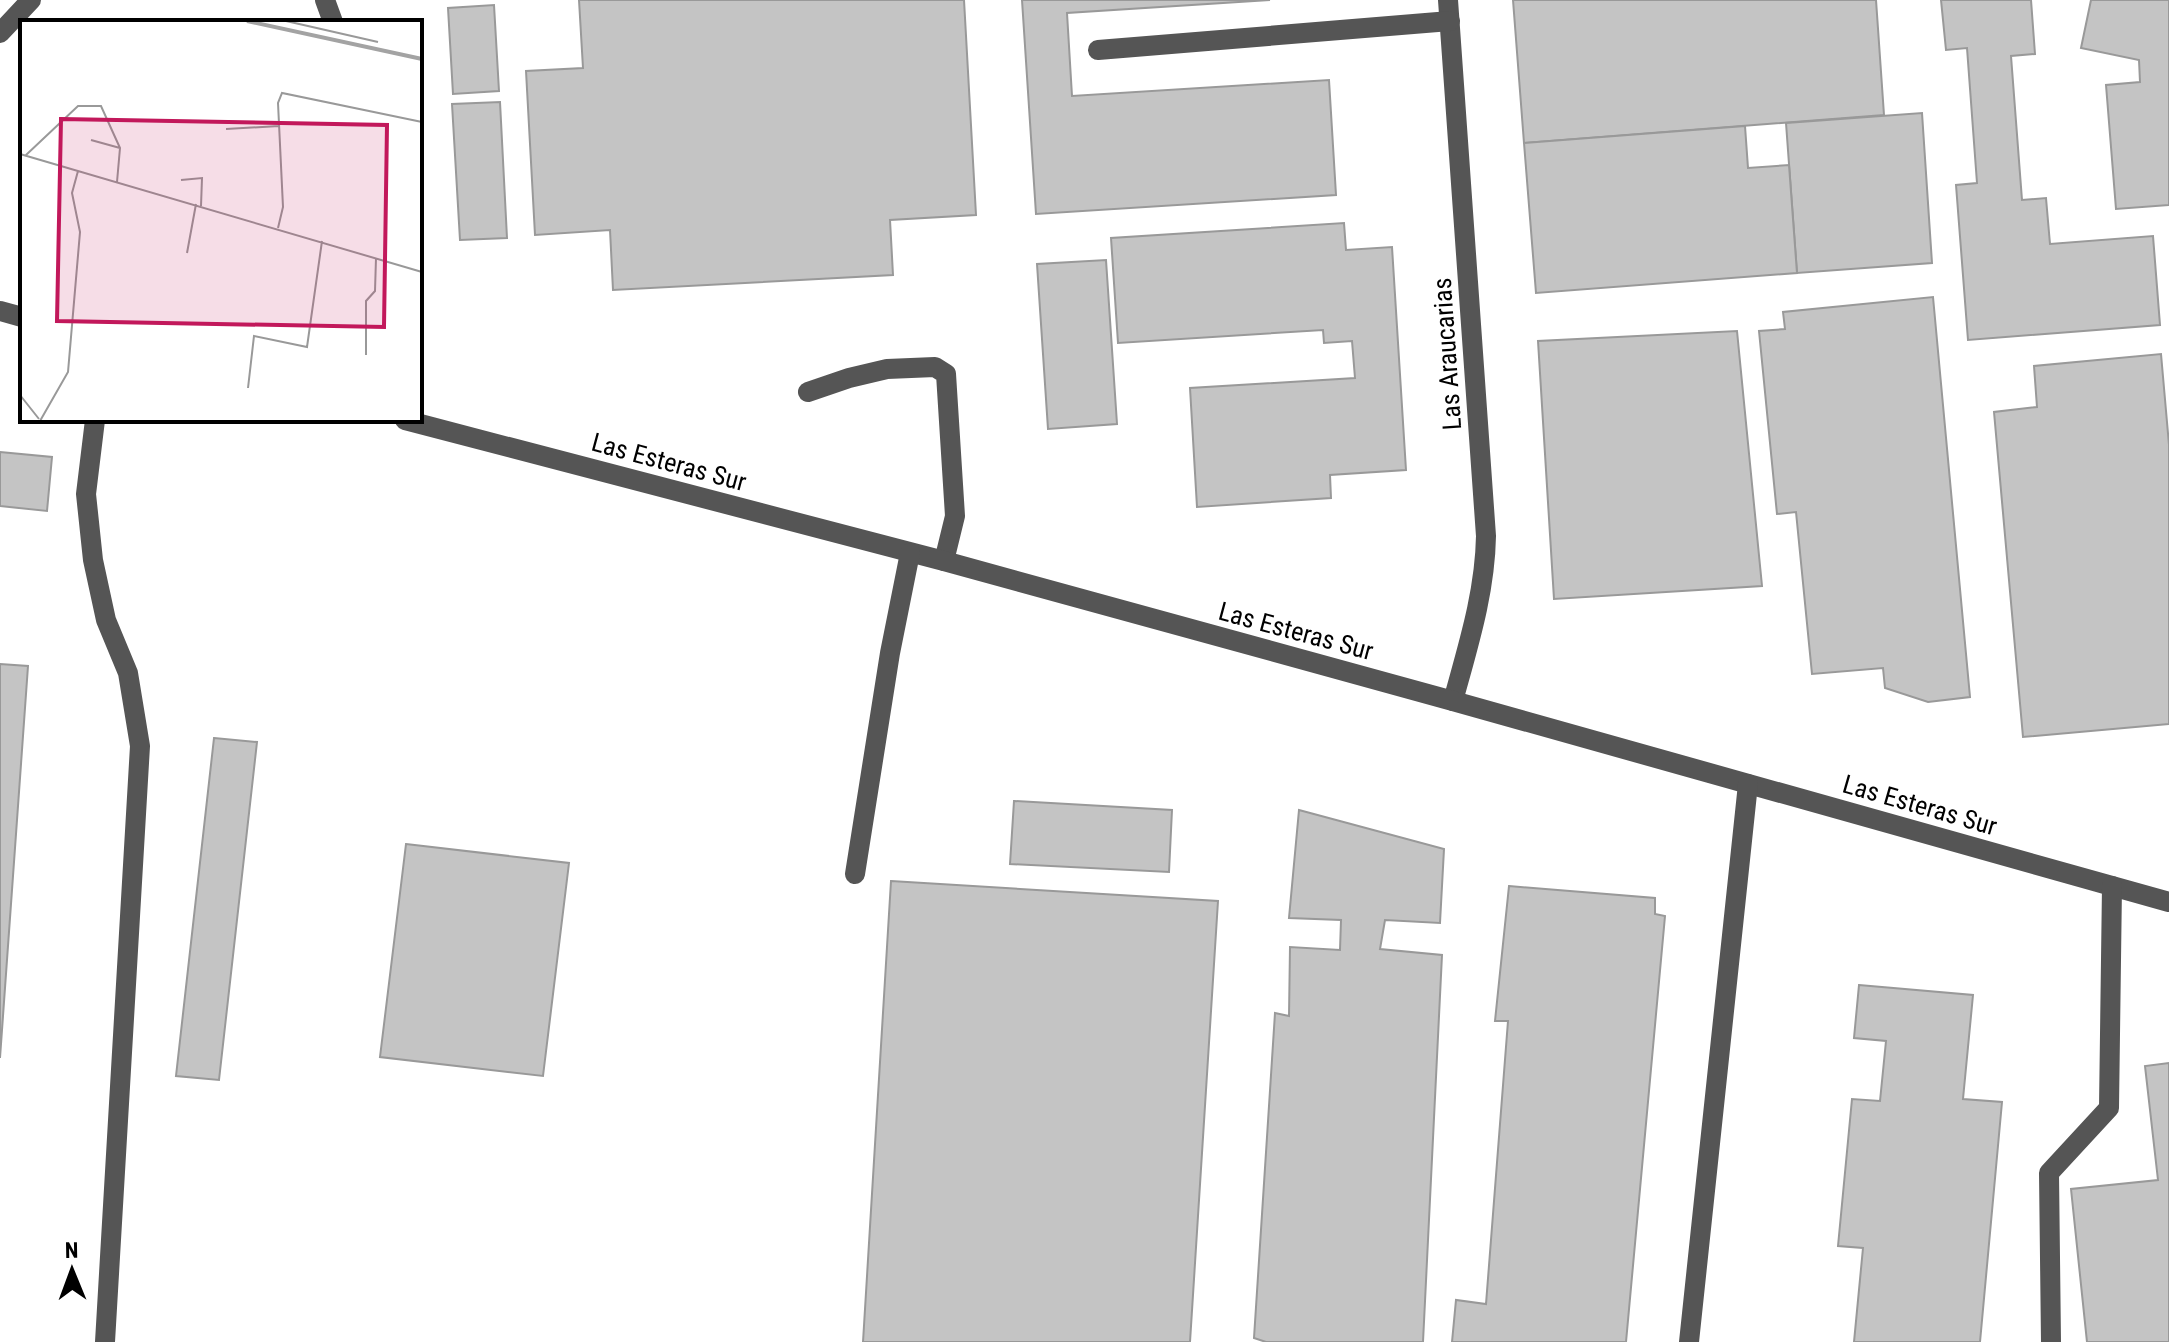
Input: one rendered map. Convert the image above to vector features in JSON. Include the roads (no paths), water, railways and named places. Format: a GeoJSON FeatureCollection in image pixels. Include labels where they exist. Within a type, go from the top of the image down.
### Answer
{"type":"FeatureCollection","features":[{"type":"Feature","properties":{"kind":"street"},"geometry":{"type":"LineString","coordinates":[[0,33],[31,0]]}},
{"type":"Feature","properties":{"kind":"street"},"geometry":{"type":"LineString","coordinates":[[325,0],[332,20]]}},
{"type":"Feature","properties":{"kind":"street","name":"Las Araucarias"},"geometry":{"type":"LineString","coordinates":[[1448,0],[1486,536],[1479,605],[1453,701]]}},
{"type":"Feature","properties":{"kind":"street"},"geometry":{"type":"LineString","coordinates":[[1098,50],[1450,21]]}},
{"type":"Feature","properties":{"kind":"street"},"geometry":{"type":"LineString","coordinates":[[0,311],[20,316]]}},
{"type":"Feature","properties":{"kind":"street"},"geometry":{"type":"LineString","coordinates":[[808,392],[887,369],[935,367],[946,374],[955,516],[944,561]]}},
{"type":"Feature","properties":{"kind":"street"},"geometry":{"type":"LineString","coordinates":[[95,422],[86,494],[93,560],[106,620],[128,673],[140,746],[105,1342]]}},
{"type":"Feature","properties":{"kind":"street","name":"Las Esteras Sur"},"geometry":{"type":"LineString","coordinates":[[413,422],[944,561],[2169,902]]}},
{"type":"Feature","properties":{"kind":"street"},"geometry":{"type":"LineString","coordinates":[[855,874],[890,653],[910,553]]}},
{"type":"Feature","properties":{"kind":"street"},"geometry":{"type":"LineString","coordinates":[[1689,1342],[1748,784]]}},
{"type":"Feature","properties":{"kind":"street"},"geometry":{"type":"LineString","coordinates":[[2051,1342],[2049,1173],[2109,1108],[2112,886]]}}]}
